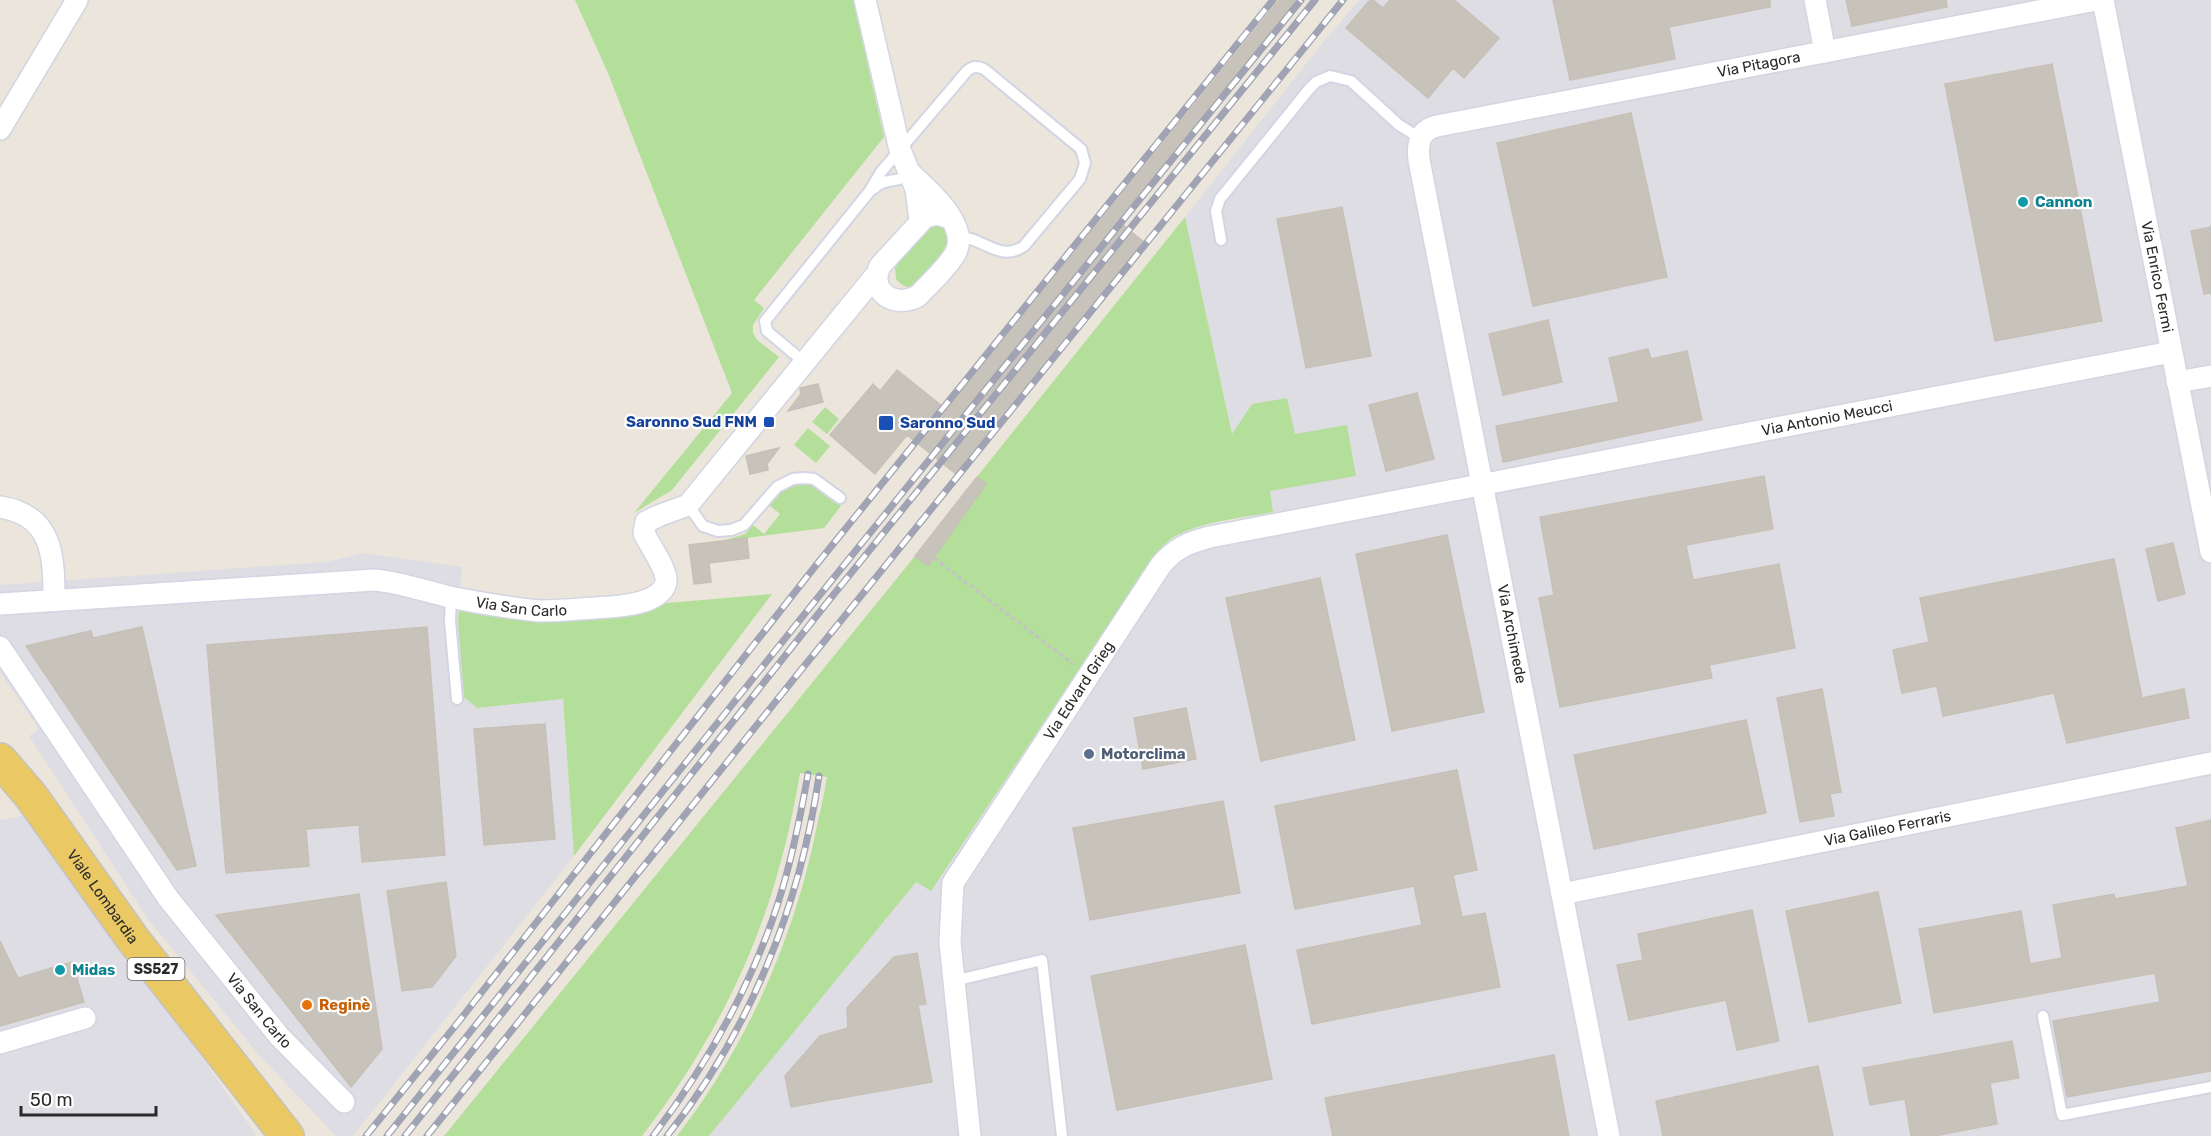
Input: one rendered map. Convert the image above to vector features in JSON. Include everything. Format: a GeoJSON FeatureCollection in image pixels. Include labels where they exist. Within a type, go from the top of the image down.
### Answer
{"type":"FeatureCollection","features":[{"type":"Feature","properties":{"kind":"main road","name":"Viale Lombardia"},"geometry":{"type":"LineString","coordinates":[[0,735],[11,777],[139,947],[287,1136]]}},
{"type":"Feature","properties":{"kind":"street"},"geometry":{"type":"LineString","coordinates":[[0,129],[77,0]]}},
{"type":"Feature","properties":{"kind":"street"},"geometry":{"type":"LineString","coordinates":[[865,0],[920,220]]}},
{"type":"Feature","properties":{"kind":"street"},"geometry":{"type":"LineString","coordinates":[[1815,0],[1825,52]]}},
{"type":"Feature","properties":{"kind":"street","name":"Via Pitagora"},"geometry":{"type":"LineString","coordinates":[[1421,136],[1426,130],[1437,126],[2096,0]]}},
{"type":"Feature","properties":{"kind":"street","name":"Via Enrico Fermi"},"geometry":{"type":"LineString","coordinates":[[2103,0],[2211,552]]}},
{"type":"Feature","properties":{"kind":"street","name":"Via Archimede"},"geometry":{"type":"LineString","coordinates":[[1421,136],[1419,160],[1609,1136]]}},
{"type":"Feature","properties":{"kind":"street"},"geometry":{"type":"LineString","coordinates":[[876,274],[877,283],[890,299],[898,302],[910,300],[918,296],[955,253],[955,228],[929,191],[907,172]]}},
{"type":"Feature","properties":{"kind":"street"},"geometry":{"type":"LineString","coordinates":[[688,505],[876,274],[880,266],[920,220],[936,214],[955,228]]}},
{"type":"Feature","properties":{"kind":"street"},"geometry":{"type":"LineString","coordinates":[[852,302],[890,299]]}},
{"type":"Feature","properties":{"kind":"street","name":"Via Antonio Meucci"},"geometry":{"type":"LineString","coordinates":[[1483,484],[2171,352]]}},
{"type":"Feature","properties":{"kind":"street"},"geometry":{"type":"LineString","coordinates":[[2177,382],[2211,376]]}},
{"type":"Feature","properties":{"kind":"street","name":"Via Edvard Grieg"},"geometry":{"type":"LineString","coordinates":[[970,1136],[950,942],[953,883],[1161,565],[1175,550],[1210,537],[1483,484]]}},
{"type":"Feature","properties":{"kind":"street","name":"Via San Carlo"},"geometry":{"type":"LineString","coordinates":[[0,604],[374,580],[497,606],[542,611],[619,606],[644,601],[660,592],[664,587],[666,576],[646,538],[644,526],[651,519],[688,505]]}},
{"type":"Feature","properties":{"kind":"street"},"geometry":{"type":"LineString","coordinates":[[0,507],[27,515],[45,535],[52,561],[54,600]]}},
{"type":"Feature","properties":{"kind":"street","name":"Via San Carlo"},"geometry":{"type":"LineString","coordinates":[[0,647],[168,898],[279,1036],[344,1102]]}},
{"type":"Feature","properties":{"kind":"street","name":"Via Galileo Ferraris"},"geometry":{"type":"LineString","coordinates":[[1562,894],[2211,763]]}},
{"type":"Feature","properties":{"kind":"street"},"geometry":{"type":"LineString","coordinates":[[0,1043],[85,1018]]}},
{"type":"Feature","properties":{"kind":"lane"},"geometry":{"type":"LineString","coordinates":[[869,192],[907,172],[967,71],[978,66],[1081,149],[1085,163],[1080,179],[1024,246],[1011,253],[1001,252],[955,228]]}},
{"type":"Feature","properties":{"kind":"lane"},"geometry":{"type":"LineString","coordinates":[[1221,240],[1216,211],[1220,199],[1310,88],[1323,78],[1338,76],[1351,81],[1399,126],[1421,136]]}},
{"type":"Feature","properties":{"kind":"lane"},"geometry":{"type":"LineString","coordinates":[[804,362],[767,331],[765,321],[869,192],[877,177],[907,172]]}},
{"type":"Feature","properties":{"kind":"lane"},"geometry":{"type":"LineString","coordinates":[[688,505],[703,526],[718,531],[732,530],[744,525],[777,488],[787,481],[799,478],[814,479],[840,498]]}},
{"type":"Feature","properties":{"kind":"lane"},"geometry":{"type":"LineString","coordinates":[[451,597],[450,621],[457,699]]}},
{"type":"Feature","properties":{"kind":"lane"},"geometry":{"type":"LineString","coordinates":[[954,981],[1042,960],[1062,1136]]}},
{"type":"Feature","properties":{"kind":"lane"},"geometry":{"type":"LineString","coordinates":[[2043,1016],[2062,1115],[2211,1087]]}},
{"type":"Feature","properties":{"kind":"path"},"geometry":{"type":"LineString","coordinates":[[934,558],[1088,676]]}},
{"type":"Feature","properties":{"kind":"shaded area"},"geometry":{"type":"Polygon","coordinates":[[[1359,0],[2211,0],[2211,1136],[709,1136],[916,881],[931,891],[1155,556],[1168,542],[1182,533],[1273,512],[1270,491],[1295,435],[1232,435],[1185,217],[1359,0]]]}},
{"type":"Feature","properties":{"kind":"shaded area"},"geometry":{"type":"Polygon","coordinates":[[[363,553],[462,567],[458,622],[477,708],[563,699],[574,856],[353,1136],[336,1136],[258,1054],[148,919],[29,736],[39,729],[0,672],[0,585],[326,562],[363,553]]]}},
{"type":"Feature","properties":{"kind":"shaded area"},"geometry":{"type":"Polygon","coordinates":[[[30,815],[257,1136],[0,1136],[0,820],[30,815]]]}},
{"type":"Feature","properties":{"kind":"green space"},"geometry":{"type":"Polygon","coordinates":[[[575,0],[853,0],[884,137],[754,300],[764,308],[753,325],[753,333],[757,340],[779,357],[672,490],[634,513],[732,393],[608,73],[575,0]]]}},
{"type":"Feature","properties":{"kind":"green space"},"geometry":{"type":"Polygon","coordinates":[[[1185,217],[1232,434],[1252,404],[1287,398],[1295,434],[1347,425],[1356,476],[1270,491],[1273,512],[1203,525],[1177,535],[1167,542],[1155,556],[931,891],[916,882],[709,1136],[677,1136],[724,1067],[763,993],[779,955],[805,876],[827,777],[800,773],[778,873],[745,965],[700,1052],[642,1136],[444,1136],[915,556],[928,566],[975,500],[964,493],[1185,217]]]}},
{"type":"Feature","properties":{"kind":"green space"},"geometry":{"type":"Polygon","coordinates":[[[932,224],[946,225],[950,246],[916,285],[905,286],[896,279],[895,267],[932,224]]]}},
{"type":"Feature","properties":{"kind":"green space"},"geometry":{"type":"Polygon","coordinates":[[[825,407],[839,419],[827,434],[812,422],[825,407]]]}},
{"type":"Feature","properties":{"kind":"green space"},"geometry":{"type":"Polygon","coordinates":[[[808,428],[830,446],[816,463],[794,445],[808,428]]]}},
{"type":"Feature","properties":{"kind":"green space"},"geometry":{"type":"Polygon","coordinates":[[[803,483],[816,486],[841,506],[824,528],[722,541],[745,534],[753,525],[764,534],[780,514],[769,505],[784,489],[803,483]]]}},
{"type":"Feature","properties":{"kind":"green space"},"geometry":{"type":"Polygon","coordinates":[[[772,594],[574,856],[563,699],[477,708],[464,697],[459,609],[520,620],[551,621],[636,614],[667,603],[772,594]]]}},
{"type":"Feature","properties":{"kind":"building"},"geometry":{"type":"Polygon","coordinates":[[[1279,0],[1297,0],[1118,221],[1144,242],[956,474],[907,435],[875,474],[830,435],[873,384],[880,391],[897,370],[947,410],[1279,0]]]}},
{"type":"Feature","properties":{"kind":"building"},"geometry":{"type":"Polygon","coordinates":[[[1370,0],[1383,8],[1390,0],[1454,0],[1499,38],[1464,78],[1453,68],[1428,98],[1346,28],[1370,0]]]}},
{"type":"Feature","properties":{"kind":"building"},"geometry":{"type":"Polygon","coordinates":[[[1553,0],[1770,0],[1770,7],[1669,27],[1675,59],[1570,80],[1553,0]]]}},
{"type":"Feature","properties":{"kind":"building"},"geometry":{"type":"Polygon","coordinates":[[[1846,0],[1946,0],[1947,7],[1852,26],[1846,0]]]}},
{"type":"Feature","properties":{"kind":"building","name":"Cannon"},"geometry":{"type":"Polygon","coordinates":[[[2052,64],[2102,321],[1995,341],[1945,84],[2052,64]]]}},
{"type":"Feature","properties":{"kind":"building"},"geometry":{"type":"Polygon","coordinates":[[[1631,113],[1667,277],[1533,306],[1497,143],[1631,113]]]}},
{"type":"Feature","properties":{"kind":"building"},"geometry":{"type":"Polygon","coordinates":[[[1342,207],[1371,356],[1306,368],[1277,219],[1342,207]]]}},
{"type":"Feature","properties":{"kind":"building"},"geometry":{"type":"Polygon","coordinates":[[[2211,227],[2211,293],[2204,294],[2191,231],[2211,227]]]}},
{"type":"Feature","properties":{"kind":"building"},"geometry":{"type":"Polygon","coordinates":[[[1548,320],[1562,382],[1503,395],[1489,334],[1548,320]]]}},
{"type":"Feature","properties":{"kind":"building"},"geometry":{"type":"Polygon","coordinates":[[[1648,349],[1651,359],[1687,351],[1702,420],[1503,462],[1496,426],[1619,402],[1609,358],[1648,349]]]}},
{"type":"Feature","properties":{"kind":"building"},"geometry":{"type":"Polygon","coordinates":[[[818,384],[823,402],[788,411],[801,394],[800,388],[818,384]]]}},
{"type":"Feature","properties":{"kind":"building"},"geometry":{"type":"Polygon","coordinates":[[[1417,393],[1434,459],[1386,471],[1369,405],[1417,393]]]}},
{"type":"Feature","properties":{"kind":"building"},"geometry":{"type":"Polygon","coordinates":[[[779,448],[767,464],[768,470],[750,474],[746,456],[779,448]]]}},
{"type":"Feature","properties":{"kind":"building"},"geometry":{"type":"Polygon","coordinates":[[[1764,476],[1773,529],[1686,545],[1693,580],[1779,564],[1795,648],[1709,665],[1712,678],[1560,707],[1539,598],[1554,595],[1540,517],[1764,476]]]}},
{"type":"Feature","properties":{"kind":"building"},"geometry":{"type":"Polygon","coordinates":[[[977,477],[986,484],[928,566],[915,556],[977,477]]]}},
{"type":"Feature","properties":{"kind":"building"},"geometry":{"type":"Polygon","coordinates":[[[1447,535],[1484,712],[1392,731],[1356,554],[1447,535]]]}},
{"type":"Feature","properties":{"kind":"building"},"geometry":{"type":"Polygon","coordinates":[[[747,538],[749,558],[709,563],[711,582],[694,584],[689,545],[747,538]]]}},
{"type":"Feature","properties":{"kind":"building"},"geometry":{"type":"Polygon","coordinates":[[[2173,543],[2185,594],[2158,601],[2146,549],[2173,543]]]}},
{"type":"Feature","properties":{"kind":"building"},"geometry":{"type":"Polygon","coordinates":[[[2114,559],[2142,698],[2184,689],[2189,718],[2067,743],[2054,693],[1943,716],[1937,686],[1902,693],[1893,650],[1929,642],[1920,598],[2114,559]]]}},
{"type":"Feature","properties":{"kind":"building"},"geometry":{"type":"Polygon","coordinates":[[[1320,578],[1355,740],[1261,761],[1226,598],[1320,578]]]}},
{"type":"Feature","properties":{"kind":"building"},"geometry":{"type":"Polygon","coordinates":[[[142,627],[196,866],[177,870],[26,646],[91,631],[93,638],[142,627]]]}},
{"type":"Feature","properties":{"kind":"building"},"geometry":{"type":"Polygon","coordinates":[[[427,627],[445,855],[362,862],[359,825],[306,829],[309,866],[226,873],[207,645],[427,627]]]}},
{"type":"Feature","properties":{"kind":"building"},"geometry":{"type":"Polygon","coordinates":[[[1822,689],[1841,792],[1830,794],[1834,816],[1800,822],[1777,698],[1822,689]]]}},
{"type":"Feature","properties":{"kind":"building"},"geometry":{"type":"Polygon","coordinates":[[[1186,708],[1196,759],[1143,769],[1134,718],[1186,708]]]}},
{"type":"Feature","properties":{"kind":"building"},"geometry":{"type":"Polygon","coordinates":[[[1746,720],[1766,813],[1594,849],[1574,755],[1746,720]]]}},
{"type":"Feature","properties":{"kind":"building"},"geometry":{"type":"Polygon","coordinates":[[[545,724],[555,839],[484,845],[474,729],[545,724]]]}},
{"type":"Feature","properties":{"kind":"building"},"geometry":{"type":"Polygon","coordinates":[[[1457,770],[1477,870],[1453,875],[1462,917],[1485,913],[1500,987],[1312,1024],[1297,950],[1422,925],[1414,886],[1295,909],[1275,806],[1457,770]]]}},
{"type":"Feature","properties":{"kind":"building"},"geometry":{"type":"Polygon","coordinates":[[[1223,801],[1240,893],[1090,920],[1073,828],[1223,801]]]}},
{"type":"Feature","properties":{"kind":"building"},"geometry":{"type":"Polygon","coordinates":[[[2211,820],[2211,1071],[2067,1097],[2053,1021],[2160,1002],[2155,973],[1934,1013],[1919,929],[2021,911],[2030,964],[2062,958],[2053,905],[2114,894],[2115,899],[2188,886],[2176,828],[2211,820]]]}},
{"type":"Feature","properties":{"kind":"building"},"geometry":{"type":"Polygon","coordinates":[[[446,882],[456,956],[432,987],[402,991],[387,891],[446,882]]]}},
{"type":"Feature","properties":{"kind":"building"},"geometry":{"type":"Polygon","coordinates":[[[1878,892],[1901,1003],[1809,1022],[1786,911],[1878,892]]]}},
{"type":"Feature","properties":{"kind":"building"},"geometry":{"type":"Polygon","coordinates":[[[359,894],[382,1049],[351,1087],[216,915],[359,894]]]}},
{"type":"Feature","properties":{"kind":"building"},"geometry":{"type":"Polygon","coordinates":[[[1752,910],[1779,1041],[1737,1050],[1726,1000],[1629,1020],[1617,965],[1643,960],[1638,934],[1752,910]]]}},
{"type":"Feature","properties":{"kind":"building","name":"Midas"},"geometry":{"type":"Polygon","coordinates":[[[0,941],[18,978],[72,962],[84,1002],[0,1026],[0,941]]]}},
{"type":"Feature","properties":{"kind":"building"},"geometry":{"type":"Polygon","coordinates":[[[1245,945],[1272,1079],[1117,1110],[1091,976],[1245,945]]]}},
{"type":"Feature","properties":{"kind":"building"},"geometry":{"type":"Polygon","coordinates":[[[917,953],[926,1004],[918,1005],[932,1082],[791,1107],[785,1076],[820,1036],[848,1028],[847,1008],[894,957],[917,953]]]}},
{"type":"Feature","properties":{"kind":"building"},"geometry":{"type":"Polygon","coordinates":[[[2012,1041],[2019,1078],[1990,1083],[1997,1124],[1934,1136],[1911,1136],[1905,1099],[1870,1105],[1863,1068],[2012,1041]]]}},
{"type":"Feature","properties":{"kind":"building"},"geometry":{"type":"Polygon","coordinates":[[[1554,1055],[1569,1136],[1333,1136],[1325,1098],[1554,1055]]]}},
{"type":"Feature","properties":{"kind":"building"},"geometry":{"type":"Polygon","coordinates":[[[1818,1066],[1833,1136],[1663,1136],[1656,1101],[1818,1066]]]}},
{"type":"Feature","properties":{"kind":"railway"},"geometry":{"type":"LineString","coordinates":[[366,1136],[456,1025],[817,564],[1273,0]]}},
{"type":"Feature","properties":{"kind":"railway"},"geometry":{"type":"LineString","coordinates":[[387,1136],[819,596],[1301,0]]}},
{"type":"Feature","properties":{"kind":"railway"},"geometry":{"type":"LineString","coordinates":[[405,1136],[826,604],[1315,0]]}},
{"type":"Feature","properties":{"kind":"railway"},"geometry":{"type":"LineString","coordinates":[[427,1136],[1343,0]]}},
{"type":"Feature","properties":{"kind":"railway"},"geometry":{"type":"LineString","coordinates":[[653,1136],[689,1086],[721,1033],[761,950],[788,867],[808,774]]}},
{"type":"Feature","properties":{"kind":"railway"},"geometry":{"type":"LineString","coordinates":[[667,1136],[723,1055],[767,966],[799,873],[819,776]]}},
{"type":"Feature","properties":{"kind":"place","name":"Cannon"},"geometry":{"type":"Point","coordinates":[2023,202]}},
{"type":"Feature","properties":{"kind":"place","name":"Saronno Sud FNM"},"geometry":{"type":"Point","coordinates":[769,422]}},
{"type":"Feature","properties":{"kind":"place","name":"Saronno Sud"},"geometry":{"type":"Point","coordinates":[886,423]}},
{"type":"Feature","properties":{"kind":"place","name":"Motorclima"},"geometry":{"type":"Point","coordinates":[1089,754]}},
{"type":"Feature","properties":{"kind":"place","name":"Midas"},"geometry":{"type":"Point","coordinates":[60,970]}},
{"type":"Feature","properties":{"kind":"place","name":"Reginè"},"geometry":{"type":"Point","coordinates":[307,1005]}}]}
